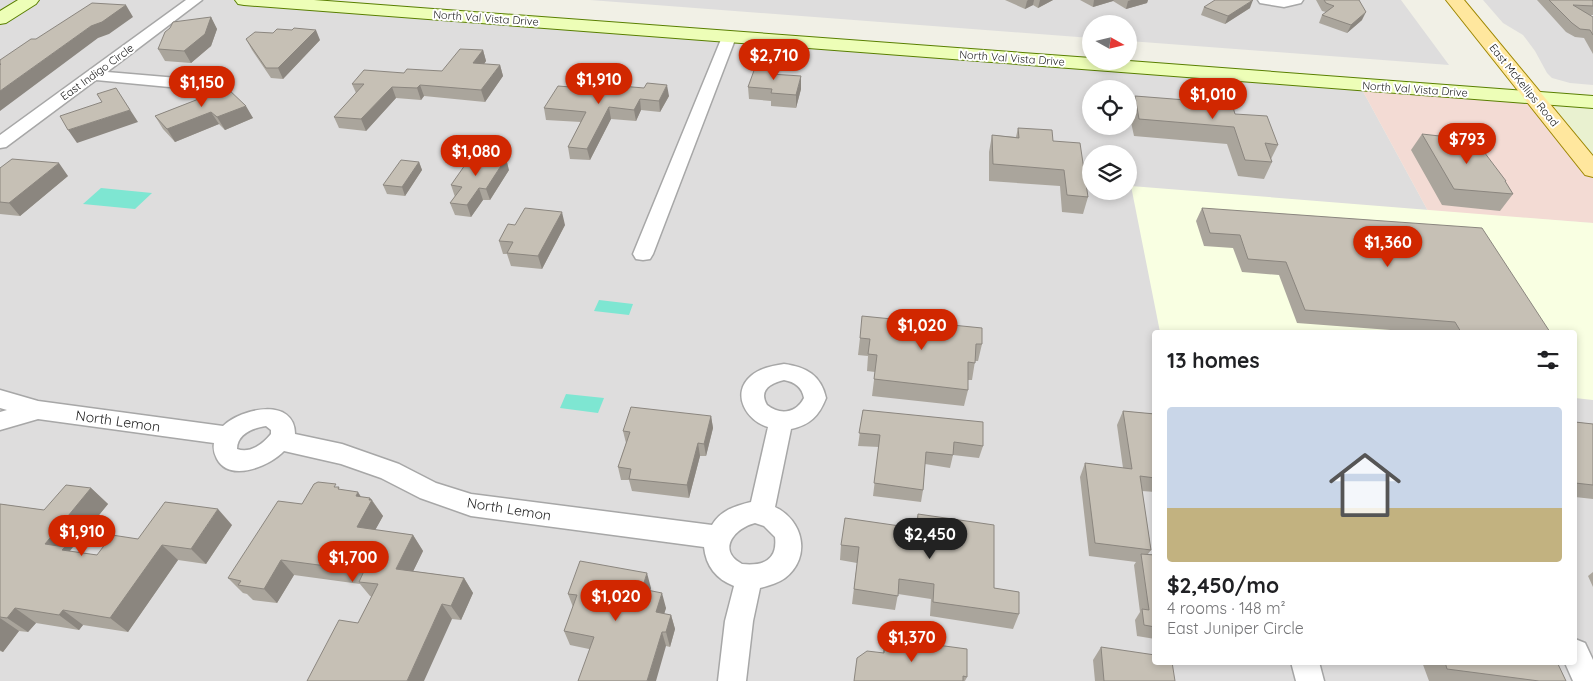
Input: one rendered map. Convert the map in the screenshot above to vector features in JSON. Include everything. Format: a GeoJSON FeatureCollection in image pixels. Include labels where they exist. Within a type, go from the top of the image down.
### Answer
{"type":"FeatureCollection","features":[{"type":"Feature","properties":{"kind":"main road"},"geometry":{"type":"LineString","coordinates":[[0,19],[30,0]]}},
{"type":"Feature","properties":{"kind":"main road","name":"North Val Vista Drive"},"geometry":{"type":"LineString","coordinates":[[244,0],[1593,102]]}},
{"type":"Feature","properties":{"kind":"main road","name":"East McKellips Road"},"geometry":{"type":"LineString","coordinates":[[1455,0],[1593,170]]}},
{"type":"Feature","properties":{"kind":"street","name":"East Indigo Circle"},"geometry":{"type":"LineString","coordinates":[[0,143],[195,0]]}},
{"type":"Feature","properties":{"kind":"street"},"geometry":{"type":"LineString","coordinates":[[1265,0],[1284,3],[1296,0]]}},
{"type":"Feature","properties":{"kind":"street"},"geometry":{"type":"LineString","coordinates":[[643,254],[729,37]]}},
{"type":"Feature","properties":{"kind":"street"},"geometry":{"type":"LineString","coordinates":[[92,75],[201,86]]}},
{"type":"Feature","properties":{"kind":"street","name":"North Lemon"},"geometry":{"type":"LineString","coordinates":[[0,399],[38,410],[228,436]]}},
{"type":"Feature","properties":{"kind":"street","name":"North Lemon"},"geometry":{"type":"LineString","coordinates":[[0,421],[38,410]]}},
{"type":"Feature","properties":{"kind":"street"},"geometry":{"type":"LineString","coordinates":[[267,417],[276,419],[282,424],[284,431],[280,441],[263,456],[250,460],[237,461],[228,457],[224,451],[228,436],[245,422],[267,417]]}},
{"type":"Feature","properties":{"kind":"street"},"geometry":{"type":"LineString","coordinates":[[761,513],[780,421]]}},
{"type":"Feature","properties":{"kind":"street","name":"North Lemon"},"geometry":{"type":"LineString","coordinates":[[280,441],[342,454],[390,471],[429,491],[471,505],[718,537]]}},
{"type":"Feature","properties":{"kind":"street"},"geometry":{"type":"LineString","coordinates":[[743,513],[761,513],[777,520],[784,527],[788,536],[789,546],[780,565],[772,572],[761,576],[749,577],[737,574],[726,568],[719,559],[716,548],[718,537],[723,526],[732,518],[743,513]]}},
{"type":"Feature","properties":{"kind":"street"},"geometry":{"type":"LineString","coordinates":[[732,681],[739,621],[749,577]]}},
{"type":"Feature","properties":{"kind":"street"},"geometry":{"type":"LineString","coordinates":[[1577,657],[1588,681]]}},
{"type":"Feature","properties":{"kind":"street"},"geometry":{"type":"LineString","coordinates":[[1306,665],[1310,681]]}},
{"type":"Feature","properties":{"kind":"shaded area"},"geometry":{"type":"Polygon","coordinates":[[[0,0],[244,0],[1082,63],[1082,70],[1138,70],[1138,67],[1359,84],[1428,211],[1593,223],[1593,681],[0,681],[0,0]]]}},
{"type":"Feature","properties":{"kind":"shaded area"},"geometry":{"type":"Polygon","coordinates":[[[590,0],[1401,0],[1449,65],[1138,42],[1138,15],[1082,15],[1082,37],[590,0]]]}},
{"type":"Feature","properties":{"kind":"shaded area"},"geometry":{"type":"Polygon","coordinates":[[[1483,0],[1593,0],[1593,85],[1570,83],[1552,78],[1523,35],[1503,23],[1483,0]]]}},
{"type":"Feature","properties":{"kind":"shaded area"},"geometry":{"type":"Polygon","coordinates":[[[1359,84],[1536,98],[1593,170],[1593,223],[1428,211],[1359,84]]]}},
{"type":"Feature","properties":{"kind":"shaded area"},"geometry":{"type":"Polygon","coordinates":[[[1536,98],[1593,102],[1593,170],[1536,98]]]}},
{"type":"Feature","properties":{"kind":"shaded area"},"geometry":{"type":"Polygon","coordinates":[[[1137,186],[1593,223],[1593,400],[1577,398],[1577,330],[1160,330],[1134,200],[1137,200],[1137,186]]]}},
{"type":"Feature","properties":{"kind":"shaded area"},"geometry":{"type":"Polygon","coordinates":[[[101,188],[152,193],[135,209],[83,204],[101,188]]]}},
{"type":"Feature","properties":{"kind":"shaded area"},"geometry":{"type":"Polygon","coordinates":[[[599,300],[633,304],[629,315],[594,311],[599,300]]]}},
{"type":"Feature","properties":{"kind":"shaded area"},"geometry":{"type":"Polygon","coordinates":[[[566,394],[604,398],[598,413],[560,408],[566,394]]]}},
{"type":"Feature","properties":{"kind":"building"},"geometry":{"type":"Polygon","coordinates":[[[1215,0],[1253,0],[1228,16],[1204,7],[1215,0]]]}},
{"type":"Feature","properties":{"kind":"building"},"geometry":{"type":"Polygon","coordinates":[[[1324,0],[1359,0],[1366,12],[1351,25],[1322,15],[1334,6],[1326,3],[1324,0]]]}},
{"type":"Feature","properties":{"kind":"building"},"geometry":{"type":"Polygon","coordinates":[[[1549,0],[1592,0],[1593,6],[1573,5],[1593,17],[1593,35],[1590,30],[1580,29],[1572,23],[1549,0]]]}},
{"type":"Feature","properties":{"kind":"building"},"geometry":{"type":"Polygon","coordinates":[[[92,3],[126,5],[102,22],[91,26],[0,91],[0,60],[31,39],[36,39],[92,3]]]}},
{"type":"Feature","properties":{"kind":"building"},"geometry":{"type":"Polygon","coordinates":[[[211,17],[205,34],[184,51],[158,49],[165,32],[173,22],[211,17]]]}},
{"type":"Feature","properties":{"kind":"building"},"geometry":{"type":"Polygon","coordinates":[[[294,28],[316,30],[278,68],[266,68],[246,39],[255,32],[273,33],[277,29],[292,30],[294,28]]]}},
{"type":"Feature","properties":{"kind":"building"},"geometry":{"type":"Polygon","coordinates":[[[460,49],[483,50],[473,63],[500,65],[481,90],[420,85],[417,88],[392,87],[361,119],[334,117],[364,84],[352,84],[364,70],[404,73],[407,69],[442,71],[460,49]]]}},
{"type":"Feature","properties":{"kind":"building"},"geometry":{"type":"Polygon","coordinates":[[[756,65],[774,66],[771,74],[801,76],[796,95],[771,93],[772,89],[748,87],[756,65]]]}},
{"type":"Feature","properties":{"kind":"building"},"geometry":{"type":"Polygon","coordinates":[[[647,83],[667,85],[659,101],[640,99],[634,110],[609,107],[587,149],[568,147],[586,112],[544,108],[558,86],[596,89],[598,84],[644,88],[647,83]]]}},
{"type":"Feature","properties":{"kind":"building"},"geometry":{"type":"Polygon","coordinates":[[[116,88],[130,110],[68,130],[60,116],[102,102],[97,94],[116,88]]]}},
{"type":"Feature","properties":{"kind":"building"},"geometry":{"type":"Polygon","coordinates":[[[227,88],[246,106],[217,117],[211,112],[167,129],[155,116],[227,88]]]}},
{"type":"Feature","properties":{"kind":"building"},"geometry":{"type":"Polygon","coordinates":[[[1184,93],[1212,95],[1214,102],[1232,104],[1235,114],[1267,116],[1278,145],[1265,143],[1272,162],[1245,160],[1234,127],[1139,119],[1137,96],[1186,100],[1184,93]]]}},
{"type":"Feature","properties":{"kind":"building"},"geometry":{"type":"Polygon","coordinates":[[[1018,128],[1052,130],[1053,141],[1080,143],[1082,196],[1067,195],[1064,170],[993,164],[992,135],[1019,138],[1018,128]]]}},
{"type":"Feature","properties":{"kind":"building"},"geometry":{"type":"Polygon","coordinates":[[[1422,134],[1475,140],[1506,181],[1513,194],[1454,189],[1422,134]]]}},
{"type":"Feature","properties":{"kind":"building"},"geometry":{"type":"Polygon","coordinates":[[[472,155],[506,158],[486,189],[479,188],[467,205],[450,203],[462,187],[451,185],[472,155]]]}},
{"type":"Feature","properties":{"kind":"building"},"geometry":{"type":"Polygon","coordinates":[[[12,159],[59,163],[9,203],[0,202],[0,168],[12,159]]]}},
{"type":"Feature","properties":{"kind":"building"},"geometry":{"type":"Polygon","coordinates":[[[401,160],[419,162],[402,187],[383,185],[401,160]]]}},
{"type":"Feature","properties":{"kind":"building"},"geometry":{"type":"Polygon","coordinates":[[[525,208],[562,212],[538,256],[507,253],[513,242],[499,241],[508,224],[515,225],[525,208]]]}},
{"type":"Feature","properties":{"kind":"building"},"geometry":{"type":"Polygon","coordinates":[[[1202,208],[1482,228],[1549,330],[1460,330],[1455,322],[1305,310],[1286,262],[1248,259],[1240,235],[1210,233],[1202,208]]]}},
{"type":"Feature","properties":{"kind":"building"},"geometry":{"type":"Polygon","coordinates":[[[862,316],[982,328],[982,344],[976,344],[975,363],[968,362],[968,390],[874,379],[877,355],[868,354],[870,339],[860,338],[862,316]]]}},
{"type":"Feature","properties":{"kind":"building"},"geometry":{"type":"Polygon","coordinates":[[[631,407],[711,416],[704,444],[698,443],[687,485],[629,479],[631,469],[618,467],[630,432],[623,431],[631,407]]]}},
{"type":"Feature","properties":{"kind":"building"},"geometry":{"type":"Polygon","coordinates":[[[863,410],[983,422],[983,446],[954,442],[953,455],[926,452],[923,490],[874,483],[880,435],[859,433],[863,410]]]}},
{"type":"Feature","properties":{"kind":"building"},"geometry":{"type":"Polygon","coordinates":[[[1123,411],[1152,414],[1152,478],[1140,476],[1151,550],[1095,543],[1085,463],[1132,469],[1123,411]]]}},
{"type":"Feature","properties":{"kind":"building"},"geometry":{"type":"Polygon","coordinates":[[[1577,422],[1593,424],[1593,485],[1577,483],[1577,422]]]}},
{"type":"Feature","properties":{"kind":"building"},"geometry":{"type":"Polygon","coordinates":[[[318,482],[336,484],[334,487],[339,487],[338,489],[358,492],[356,496],[372,500],[357,527],[413,535],[396,569],[464,578],[451,606],[442,604],[407,681],[307,681],[339,620],[358,623],[378,584],[359,582],[364,571],[281,560],[264,589],[238,585],[241,581],[228,578],[278,501],[302,504],[314,484],[318,482]]]}},
{"type":"Feature","properties":{"kind":"building"},"geometry":{"type":"Polygon","coordinates":[[[66,485],[91,488],[45,544],[65,547],[62,550],[97,555],[112,535],[138,539],[165,502],[218,509],[191,549],[162,545],[110,618],[63,610],[59,615],[15,608],[7,618],[0,617],[0,504],[44,510],[66,485]]]}},
{"type":"Feature","properties":{"kind":"building"},"geometry":{"type":"Polygon","coordinates":[[[918,514],[994,525],[994,588],[1019,592],[1019,614],[933,602],[934,584],[899,579],[898,596],[854,589],[859,547],[841,545],[845,518],[900,526],[900,523],[917,525],[918,514]]]}},
{"type":"Feature","properties":{"kind":"building"},"geometry":{"type":"Polygon","coordinates":[[[1141,554],[1152,555],[1152,626],[1144,625],[1142,609],[1149,610],[1141,554]]]}},
{"type":"Feature","properties":{"kind":"building"},"geometry":{"type":"Polygon","coordinates":[[[580,561],[647,573],[642,589],[662,593],[656,612],[671,615],[666,632],[662,632],[647,681],[578,681],[594,637],[564,631],[577,595],[568,594],[580,561]]]}},
{"type":"Feature","properties":{"kind":"building"},"geometry":{"type":"Polygon","coordinates":[[[885,638],[967,649],[967,677],[963,676],[963,681],[854,681],[857,658],[867,651],[884,653],[885,638]]]}},
{"type":"Feature","properties":{"kind":"building"},"geometry":{"type":"Polygon","coordinates":[[[1101,647],[1152,655],[1152,665],[1172,665],[1175,681],[1104,681],[1101,647]]]}},
{"type":"Feature","properties":{"kind":"building"},"geometry":{"type":"Polygon","coordinates":[[[1446,665],[1558,665],[1566,681],[1539,681],[1447,669],[1446,665]]]}}]}
